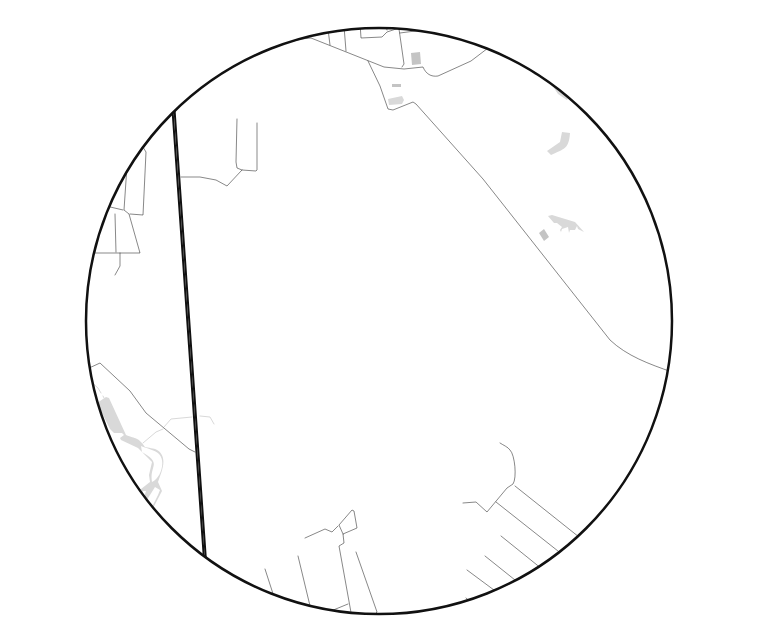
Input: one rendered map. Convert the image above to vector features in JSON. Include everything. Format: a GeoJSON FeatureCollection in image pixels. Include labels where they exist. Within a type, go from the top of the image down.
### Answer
{"type":"FeatureCollection","features":[{"type":"Feature","properties":{"kind":"highway"},"geometry":{"type":"LineString","coordinates":[[174,111],[180,178],[205,557]]}},
{"type":"Feature","properties":{"kind":"highway"},"geometry":{"type":"LineString","coordinates":[[174,111],[198,453]]}},
{"type":"Feature","properties":{"kind":"street"},"geometry":{"type":"LineString","coordinates":[[360,28],[361,38],[382,37],[387,32],[399,28],[404,64],[400,68]]}},
{"type":"Feature","properties":{"kind":"street"},"geometry":{"type":"LineString","coordinates":[[386,28],[387,32]]}},
{"type":"Feature","properties":{"kind":"street"},"geometry":{"type":"LineString","coordinates":[[344,30],[346,52]]}},
{"type":"Feature","properties":{"kind":"street"},"geometry":{"type":"LineString","coordinates":[[399,34],[421,30]]}},
{"type":"Feature","properties":{"kind":"street"},"geometry":{"type":"LineString","coordinates":[[328,32],[330,45]]}},
{"type":"Feature","properties":{"kind":"street"},"geometry":{"type":"LineString","coordinates":[[280,45],[308,38],[391,68],[423,67],[429,75],[438,76],[471,61],[488,48]]}},
{"type":"Feature","properties":{"kind":"street"},"geometry":{"type":"LineString","coordinates":[[368,61],[388,109],[393,110],[412,102],[416,104],[483,178],[610,340],[632,356],[668,370]]}},
{"type":"Feature","properties":{"kind":"street"},"geometry":{"type":"LineString","coordinates":[[237,119],[236,162],[237,168],[242,170],[256,172],[257,170],[257,124]]}},
{"type":"Feature","properties":{"kind":"street"},"geometry":{"type":"LineString","coordinates":[[128,214],[143,215],[146,152],[143,147]]}},
{"type":"Feature","properties":{"kind":"street"},"geometry":{"type":"LineString","coordinates":[[180,178],[200,177],[216,180],[227,186],[242,170]]}},
{"type":"Feature","properties":{"kind":"street"},"geometry":{"type":"LineString","coordinates":[[124,210],[127,171]]}},
{"type":"Feature","properties":{"kind":"street"},"geometry":{"type":"LineString","coordinates":[[96,245],[96,253],[140,253],[128,214],[124,210],[109,207]]}},
{"type":"Feature","properties":{"kind":"street"},"geometry":{"type":"LineString","coordinates":[[115,214],[116,253]]}},
{"type":"Feature","properties":{"kind":"street"},"geometry":{"type":"LineString","coordinates":[[114,275],[120,266],[120,253]]}},
{"type":"Feature","properties":{"kind":"street"},"geometry":{"type":"LineString","coordinates":[[90,368],[100,364],[130,391],[146,413],[189,449],[198,453]]}},
{"type":"Feature","properties":{"kind":"street"},"geometry":{"type":"LineString","coordinates":[[500,443],[510,449],[513,456],[516,474],[514,484]]}},
{"type":"Feature","properties":{"kind":"street"},"geometry":{"type":"LineString","coordinates":[[462,502],[476,502],[487,512],[508,487],[514,484]]}},
{"type":"Feature","properties":{"kind":"street"},"geometry":{"type":"LineString","coordinates":[[514,484],[579,537]]}},
{"type":"Feature","properties":{"kind":"street"},"geometry":{"type":"LineString","coordinates":[[496,502],[560,553]]}},
{"type":"Feature","properties":{"kind":"street"},"geometry":{"type":"LineString","coordinates":[[305,538],[325,529],[332,532],[352,510],[357,528],[343,534]]}},
{"type":"Feature","properties":{"kind":"street"},"geometry":{"type":"LineString","coordinates":[[339,525],[344,543],[339,546],[351,613]]}},
{"type":"Feature","properties":{"kind":"street"},"geometry":{"type":"LineString","coordinates":[[501,536],[540,567]]}},
{"type":"Feature","properties":{"kind":"street"},"geometry":{"type":"LineString","coordinates":[[356,552],[377,612],[375,614]]}},
{"type":"Feature","properties":{"kind":"street"},"geometry":{"type":"LineString","coordinates":[[298,556],[310,606]]}},
{"type":"Feature","properties":{"kind":"street"},"geometry":{"type":"LineString","coordinates":[[485,556],[516,580]]}},
{"type":"Feature","properties":{"kind":"street"},"geometry":{"type":"LineString","coordinates":[[265,569],[273,594]]}},
{"type":"Feature","properties":{"kind":"street"},"geometry":{"type":"LineString","coordinates":[[466,570],[495,591]]}},
{"type":"Feature","properties":{"kind":"street"},"geometry":{"type":"LineString","coordinates":[[333,611],[350,604]]}},
{"type":"Feature","properties":{"kind":"shaded area"},"geometry":{"type":"Polygon","coordinates":[[[527,67],[538,74],[535,75],[527,67]]]}},
{"type":"Feature","properties":{"kind":"shaded area"},"geometry":{"type":"Polygon","coordinates":[[[550,82],[569,97],[567,100],[558,94],[550,82]]]}},
{"type":"Feature","properties":{"kind":"shaded area"},"geometry":{"type":"Polygon","coordinates":[[[402,96],[404,100],[402,104],[389,105],[388,99],[402,96]]]}},
{"type":"Feature","properties":{"kind":"shaded area"},"geometry":{"type":"Polygon","coordinates":[[[562,132],[570,133],[567,145],[562,150],[551,155],[547,151],[560,142],[562,132]]]}},
{"type":"Feature","properties":{"kind":"shaded area"},"geometry":{"type":"Polygon","coordinates":[[[552,215],[575,222],[584,232],[578,229],[577,226],[575,230],[570,230],[569,233],[568,227],[562,229],[561,232],[562,227],[554,223],[548,216],[552,215]]]}},
{"type":"Feature","properties":{"kind":"shaded area"},"geometry":{"type":"Polygon","coordinates":[[[106,397],[109,398],[126,435],[139,440],[145,447],[157,450],[163,457],[162,470],[158,482],[162,491],[153,508],[160,490],[155,487],[147,500],[144,496],[146,491],[143,491],[142,494],[140,491],[150,482],[149,475],[152,462],[142,452],[138,448],[121,440],[120,438],[124,435],[122,433],[114,433],[110,429],[98,402],[106,397]],[[141,446],[142,452],[154,462],[152,482],[158,477],[162,469],[161,457],[153,450],[141,446]]]}},
{"type":"Feature","properties":{"kind":"building"},"geometry":{"type":"Polygon","coordinates":[[[420,52],[421,64],[412,65],[411,53],[420,52]]]}},
{"type":"Feature","properties":{"kind":"building"},"geometry":{"type":"Polygon","coordinates":[[[392,84],[401,84],[401,87],[392,87],[392,84]]]}},
{"type":"Feature","properties":{"kind":"building"},"geometry":{"type":"Polygon","coordinates":[[[544,229],[549,237],[544,241],[539,233],[544,229]]]}},
{"type":"Feature","properties":{"kind":"waterway"},"geometry":{"type":"LineString","coordinates":[[93,384],[101,393]]}},
{"type":"Feature","properties":{"kind":"waterway"},"geometry":{"type":"LineString","coordinates":[[200,416],[210,417],[214,424]]}},
{"type":"Feature","properties":{"kind":"waterway"},"geometry":{"type":"LineString","coordinates":[[164,427],[171,419],[192,417]]}},
{"type":"Feature","properties":{"kind":"waterway"},"geometry":{"type":"LineString","coordinates":[[143,443],[156,432],[163,429]]}}]}
